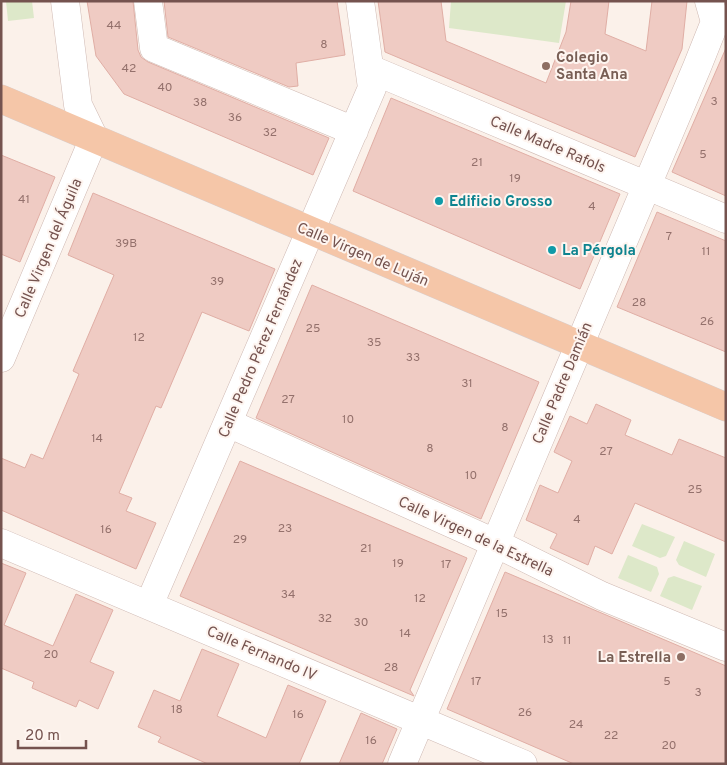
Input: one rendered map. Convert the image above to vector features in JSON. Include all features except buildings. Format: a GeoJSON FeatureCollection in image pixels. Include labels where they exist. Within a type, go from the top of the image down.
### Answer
{"type":"FeatureCollection","features":[{"type":"Feature","properties":{"kind":"main road","name":"Calle Virgen de Luján"},"geometry":{"type":"LineString","coordinates":[[1,99],[310,232],[726,407]]}},
{"type":"Feature","properties":{"kind":"street"},"geometry":{"type":"LineString","coordinates":[[65,1],[78,105],[94,138]]}},
{"type":"Feature","properties":{"kind":"street"},"geometry":{"type":"LineString","coordinates":[[148,1],[154,48],[354,131]]}},
{"type":"Feature","properties":{"kind":"street","name":"Calle Pedro Pérez Fernández"},"geometry":{"type":"LineString","coordinates":[[149,605],[372,88],[360,1]]}},
{"type":"Feature","properties":{"kind":"street","name":"Calle Padre Damián"},"geometry":{"type":"LineString","coordinates":[[402,764],[715,22],[709,1]]}},
{"type":"Feature","properties":{"kind":"street","name":"Calle Madre Rafols"},"geometry":{"type":"LineString","coordinates":[[370,69],[726,219]]}},
{"type":"Feature","properties":{"kind":"street","name":"Calle Virgen del Águila"},"geometry":{"type":"LineString","coordinates":[[1,358],[94,138]]}},
{"type":"Feature","properties":{"kind":"street","name":"Calle Virgen de la Estrella"},"geometry":{"type":"LineString","coordinates":[[228,423],[495,543],[602,596],[726,647]]}},
{"type":"Feature","properties":{"kind":"street","name":"Calle Fernando IV"},"geometry":{"type":"LineString","coordinates":[[1,543],[523,764]]}},
{"type":"Feature","properties":{"kind":"green space"},"geometry":{"type":"Polygon","coordinates":[[[6,1],[32,1],[34,18],[8,21],[6,1]]]}},
{"type":"Feature","properties":{"kind":"green space"},"geometry":{"type":"Polygon","coordinates":[[[451,1],[566,1],[559,43],[449,28],[451,1]]]}},
{"type":"Feature","properties":{"kind":"green space"},"geometry":{"type":"Polygon","coordinates":[[[642,524],[675,537],[666,556],[660,558],[632,546],[642,524]]]}},
{"type":"Feature","properties":{"kind":"green space"},"geometry":{"type":"Polygon","coordinates":[[[684,541],[715,554],[706,577],[679,565],[676,560],[684,541]]]}},
{"type":"Feature","properties":{"kind":"green space"},"geometry":{"type":"Polygon","coordinates":[[[628,555],[657,567],[659,574],[651,592],[618,578],[628,555]]]}},
{"type":"Feature","properties":{"kind":"green space"},"geometry":{"type":"Polygon","coordinates":[[[674,576],[702,586],[692,610],[660,596],[668,578],[674,576]]]}},
{"type":"Feature","properties":{"kind":"place","name":"Colegio Santa Ana"},"geometry":{"type":"Point","coordinates":[546,66]}},
{"type":"Feature","properties":{"kind":"place","name":"Edificio Grosso"},"geometry":{"type":"Point","coordinates":[439,201]}},
{"type":"Feature","properties":{"kind":"place","name":"La Pérgola"},"geometry":{"type":"Point","coordinates":[552,250]}},
{"type":"Feature","properties":{"kind":"place","name":"La Estrella"},"geometry":{"type":"Point","coordinates":[681,657]}}]}
